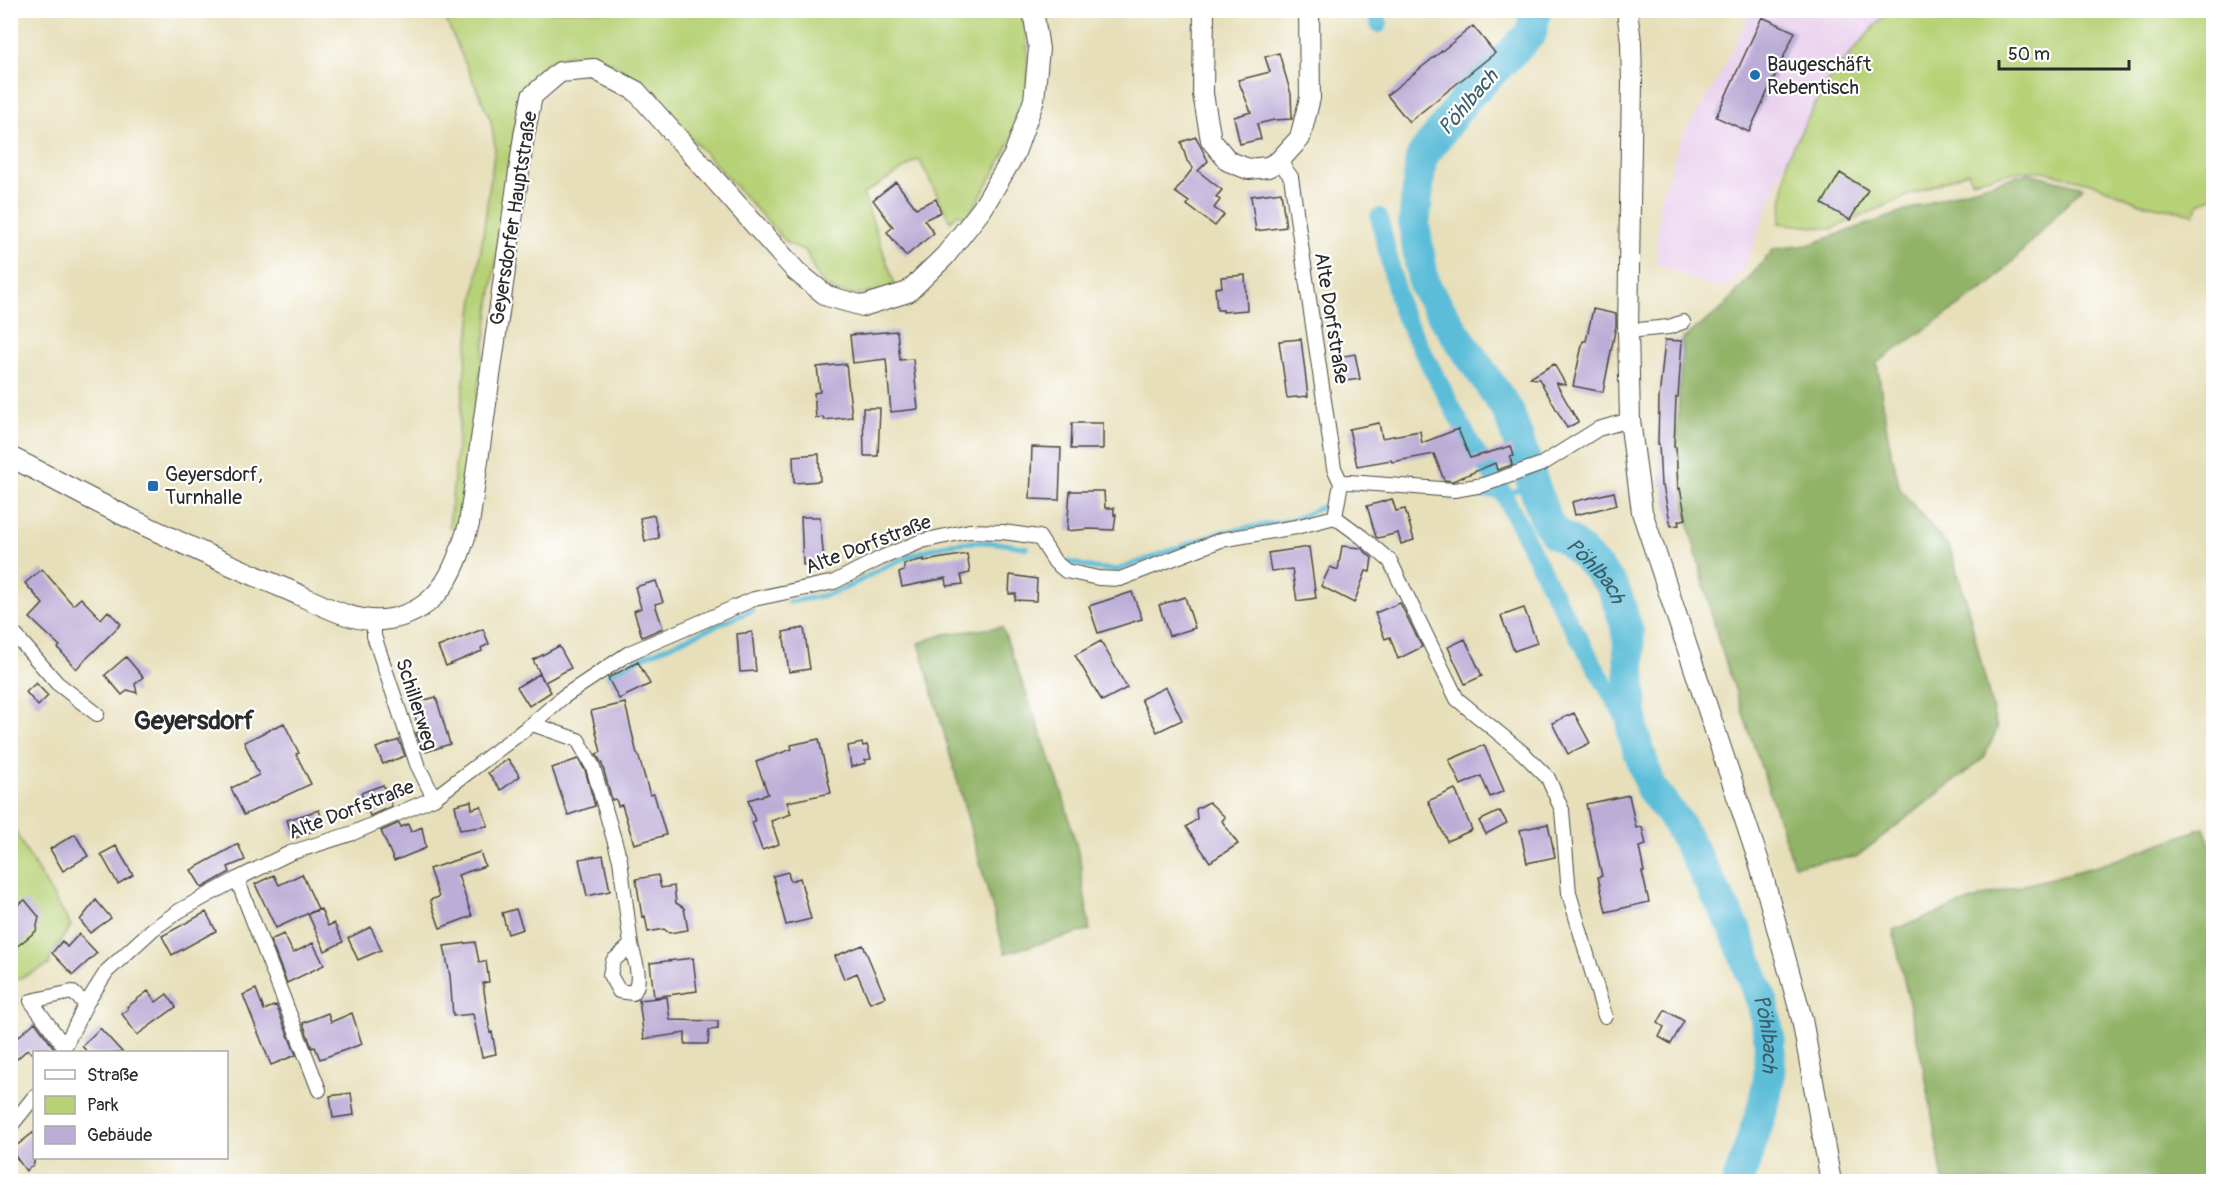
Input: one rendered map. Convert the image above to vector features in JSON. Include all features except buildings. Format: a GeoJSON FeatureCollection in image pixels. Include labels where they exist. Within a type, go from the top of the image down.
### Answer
{"type":"FeatureCollection","features":[{"type":"Feature","properties":{"kind":"main road","name":"Geyersdorfer Hauptstraße"},"geometry":{"type":"LineString","coordinates":[[10,457],[101,504],[247,573],[345,614],[374,620],[391,619],[417,610],[442,590],[458,560],[469,524],[532,96],[560,72],[594,69],[636,91],[796,271],[827,296],[863,306],[908,292],[945,256],[982,209],[1014,155],[1034,100],[1039,49],[1033,10]]}},
{"type":"Feature","properties":{"kind":"main road"},"geometry":{"type":"LineString","coordinates":[[1204,10],[1203,94],[1211,140],[1228,161],[1248,169],[1268,167],[1279,161],[1300,138],[1310,99],[1309,10]]}},
{"type":"Feature","properties":{"kind":"main road"},"geometry":{"type":"LineString","coordinates":[[1627,10],[1632,82],[1628,331],[1630,420],[1642,512],[1759,862],[1802,1019],[1831,1182]]}},
{"type":"Feature","properties":{"kind":"street","name":"Alte Dorfstraße"},"geometry":{"type":"LineString","coordinates":[[63,1049],[86,1004],[107,971],[153,929],[179,911],[237,879],[290,854],[353,833],[434,798],[532,724],[562,697],[629,653],[754,599],[834,582],[880,558],[922,541],[969,531],[1003,532],[1040,537],[1055,562],[1066,571],[1098,578],[1120,579],[1221,540],[1296,527],[1335,517],[1341,483],[1334,468],[1291,177],[1279,161]]}},
{"type":"Feature","properties":{"kind":"street"},"geometry":{"type":"LineString","coordinates":[[1628,331],[1669,327],[1683,322]]}},
{"type":"Feature","properties":{"kind":"street"},"geometry":{"type":"LineString","coordinates":[[1341,483],[1454,490],[1488,484],[1542,464],[1598,429],[1630,420]]}},
{"type":"Feature","properties":{"kind":"street"},"geometry":{"type":"LineString","coordinates":[[1335,517],[1390,561],[1457,699],[1523,753],[1548,778],[1562,810],[1569,893],[1605,1016]]}},
{"type":"Feature","properties":{"kind":"street","name":"Schillerweg"},"geometry":{"type":"LineString","coordinates":[[374,620],[374,636],[417,764],[434,798]]}},
{"type":"Feature","properties":{"kind":"street"},"geometry":{"type":"LineString","coordinates":[[10,629],[57,683],[97,714]]}},
{"type":"Feature","properties":{"kind":"street"},"geometry":{"type":"LineString","coordinates":[[532,724],[578,740],[593,767],[620,860],[631,945]]}},
{"type":"Feature","properties":{"kind":"street"},"geometry":{"type":"LineString","coordinates":[[237,879],[319,1090]]}},
{"type":"Feature","properties":{"kind":"street"},"geometry":{"type":"LineString","coordinates":[[63,1049],[31,1001],[72,992],[86,1004]]}},
{"type":"Feature","properties":{"kind":"street"},"geometry":{"type":"LineString","coordinates":[[10,1127],[33,1098]]}},
{"type":"Feature","properties":{"kind":"shaded area"},"geometry":{"type":"Polygon","coordinates":[[[1750,11],[1888,11],[1830,77],[1788,156],[1751,252],[1732,286],[1713,287],[1656,264],[1659,201],[1682,136],[1721,74],[1750,11]]]}},
{"type":"Feature","properties":{"kind":"green space"},"geometry":{"type":"Polygon","coordinates":[[[442,11],[1024,11],[1027,85],[1024,102],[1012,137],[968,217],[958,214],[950,221],[919,159],[863,194],[895,285],[854,294],[834,290],[825,285],[816,274],[806,251],[787,243],[651,94],[619,66],[592,54],[569,55],[547,62],[525,85],[518,107],[458,529],[449,527],[467,350],[495,147],[491,121],[442,11]]]}},
{"type":"Feature","properties":{"kind":"green space"},"geometry":{"type":"Polygon","coordinates":[[[1888,11],[2213,11],[2213,198],[2200,202],[2194,214],[2140,203],[2098,185],[2043,171],[2020,171],[1971,181],[1968,172],[1832,229],[1780,223],[1788,156],[1830,77],[1888,11]]]}},
{"type":"Feature","properties":{"kind":"green space"},"geometry":{"type":"Polygon","coordinates":[[[2028,173],[2083,187],[1992,283],[1877,363],[1888,437],[1900,489],[1950,549],[1966,600],[1997,729],[1984,758],[1856,857],[1794,865],[1718,639],[1688,522],[1676,445],[1683,339],[1723,308],[1774,249],[1808,245],[1960,192],[2028,173]]]}},
{"type":"Feature","properties":{"kind":"green space"},"geometry":{"type":"Polygon","coordinates":[[[1002,627],[1062,792],[1082,867],[1081,874],[1090,930],[1005,953],[919,643],[945,634],[1002,627]]]}},
{"type":"Feature","properties":{"kind":"green space"},"geometry":{"type":"Polygon","coordinates":[[[10,821],[71,926],[51,955],[49,965],[11,982],[10,821]]]}},
{"type":"Feature","properties":{"kind":"green space"},"geometry":{"type":"Polygon","coordinates":[[[2204,828],[2214,855],[2213,1181],[1943,1181],[1926,1080],[1893,930],[1983,896],[2101,865],[2204,828]]]}},
{"type":"Feature","properties":{"kind":"waterway"},"geometry":{"type":"LineString","coordinates":[[1376,10],[1379,24]]}},
{"type":"Feature","properties":{"kind":"waterway","name":"Pöhlbach"},"geometry":{"type":"LineString","coordinates":[[1536,10],[1531,33],[1464,100],[1421,158],[1414,225],[1424,285],[1508,411],[1546,520],[1555,533],[1570,542],[1588,559],[1610,583],[1617,597],[1628,632],[1633,733],[1651,788],[1677,822],[1734,927],[1763,1004],[1770,1042],[1769,1078],[1763,1107],[1738,1182]]}},
{"type":"Feature","properties":{"kind":"waterway"},"geometry":{"type":"LineString","coordinates":[[1379,217],[1401,310],[1473,447],[1502,491],[1557,600],[1633,733]]}},
{"type":"Feature","properties":{"kind":"waterway"},"geometry":{"type":"LineString","coordinates":[[1448,496],[1496,496],[1535,485]]}},
{"type":"Feature","properties":{"kind":"waterway"},"geometry":{"type":"LineString","coordinates":[[1069,562],[1094,568],[1117,570],[1218,533],[1293,520],[1331,503]]}},
{"type":"Feature","properties":{"kind":"waterway"},"geometry":{"type":"LineString","coordinates":[[788,602],[844,589],[902,559],[937,547],[988,542],[1027,548]]}},
{"type":"Feature","properties":{"kind":"waterway"},"geometry":{"type":"LineString","coordinates":[[608,675],[636,660],[753,610]]}},
{"type":"Feature","properties":{"kind":"place","name":"Baugeschäft Rebentisch"},"geometry":{"type":"Point","coordinates":[1755,75]}},
{"type":"Feature","properties":{"kind":"place","name":"Geyersdorf, Turnhalle"},"geometry":{"type":"Point","coordinates":[153,486]}},
{"type":"Feature","properties":{"kind":"district","name":"Geyersdorf"},"geometry":{"type":"Point","coordinates":[194,720]}}]}
